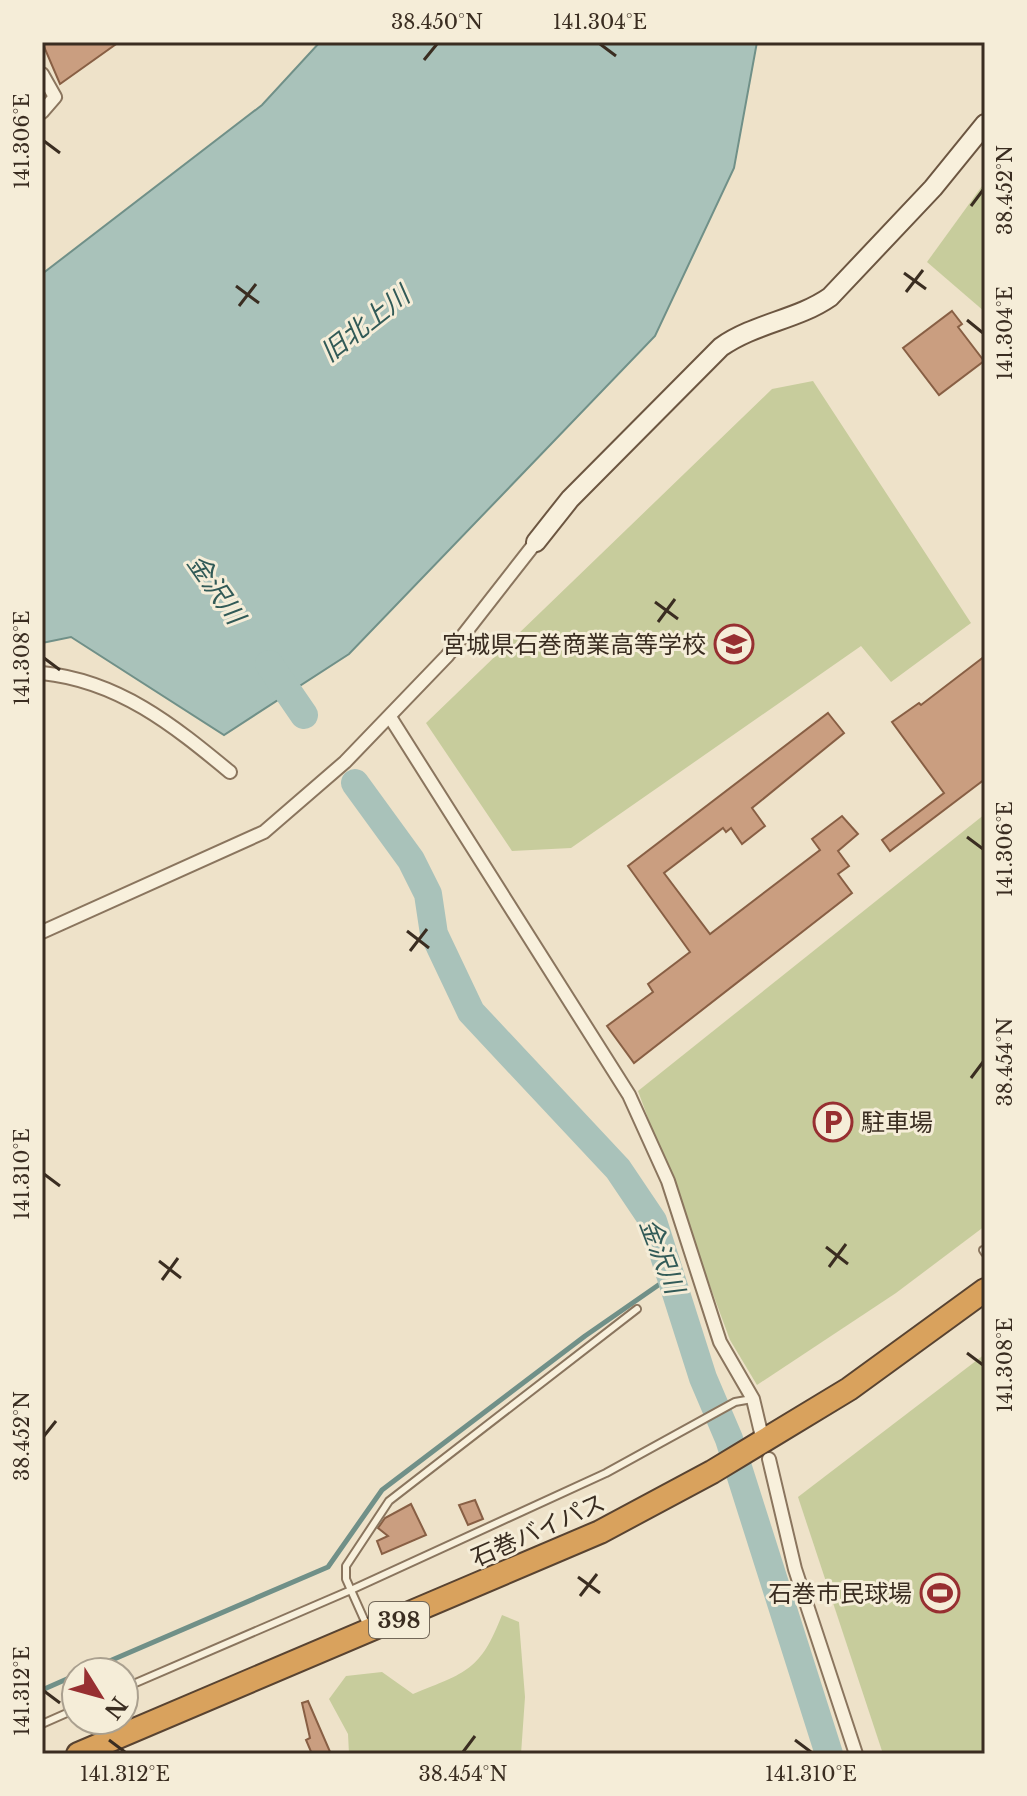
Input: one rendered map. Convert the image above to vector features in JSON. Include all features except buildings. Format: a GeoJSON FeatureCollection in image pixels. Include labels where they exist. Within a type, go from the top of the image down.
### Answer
{"type":"FeatureCollection","features":[{"type":"Feature","properties":{"kind":"highway","name":"石巻バイパス"},"geometry":{"type":"LineString","coordinates":[[78,1754],[371,1632],[600,1532],[762,1449],[985,1290]]}},
{"type":"Feature","properties":{"kind":"street"},"geometry":{"type":"LineString","coordinates":[[42,74],[55,97],[42,112]]}},
{"type":"Feature","properties":{"kind":"street"},"geometry":{"type":"LineString","coordinates":[[42,932],[264,832],[345,762],[390,717],[447,656],[570,499],[721,347],[744,333],[809,310],[830,297],[933,188],[985,124]]}},
{"type":"Feature","properties":{"kind":"street"},"geometry":{"type":"LineString","coordinates":[[42,673],[111,689],[140,704],[175,727],[230,772]]}},
{"type":"Feature","properties":{"kind":"street"},"geometry":{"type":"LineString","coordinates":[[390,717],[629,1095],[668,1181],[720,1342],[753,1399],[762,1449],[776,1477],[795,1569],[856,1754]]}},
{"type":"Feature","properties":{"kind":"lane"},"geometry":{"type":"LineString","coordinates":[[371,1632],[351,1590],[346,1566],[389,1501],[637,1309]]}},
{"type":"Feature","properties":{"kind":"lane"},"geometry":{"type":"LineString","coordinates":[[140,1681],[351,1590],[606,1473],[695,1427],[735,1402],[753,1399]]}},
{"type":"Feature","properties":{"kind":"green space"},"geometry":{"type":"Polygon","coordinates":[[[985,182],[985,312],[927,262],[985,182]]]}},
{"type":"Feature","properties":{"kind":"green space"},"geometry":{"type":"Polygon","coordinates":[[[813,381],[971,623],[891,682],[861,646],[571,848],[512,851],[426,723],[772,389],[813,381]]]}},
{"type":"Feature","properties":{"kind":"green space","name":"駐車場"},"geometry":{"type":"Polygon","coordinates":[[[985,814],[985,1226],[896,1293],[757,1385],[730,1340],[638,1091],[985,814]]]}},
{"type":"Feature","properties":{"kind":"green space"},"geometry":{"type":"Polygon","coordinates":[[[985,1354],[985,1754],[883,1754],[798,1497],[985,1354]]]}},
{"type":"Feature","properties":{"kind":"green space"},"geometry":{"type":"Polygon","coordinates":[[[502,1615],[519,1622],[525,1697],[521,1754],[349,1754],[348,1734],[329,1699],[346,1676],[382,1672],[413,1694],[470,1667],[486,1648],[502,1615]]]}},
{"type":"Feature","properties":{"kind":"water","name":"旧北上川"},"geometry":{"type":"Polygon","coordinates":[[[320,42],[757,42],[734,168],[655,336],[349,654],[224,735],[71,637],[42,643],[42,274],[262,105],[320,42]]]}},
{"type":"Feature","properties":{"kind":"waterway","name":"金沢川"},"geometry":{"type":"LineString","coordinates":[[269,664],[304,715]]}},
{"type":"Feature","properties":{"kind":"waterway","name":"金沢川"},"geometry":{"type":"LineString","coordinates":[[355,783],[411,860],[428,894],[434,934],[471,1012],[618,1169],[653,1221],[703,1378],[729,1439],[829,1754]]}},
{"type":"Feature","properties":{"kind":"waterway"},"geometry":{"type":"LineString","coordinates":[[121,1656],[328,1567],[382,1490],[585,1336],[670,1277]]}},
{"type":"Feature","properties":{"kind":"waterway"},"geometry":{"type":"LineString","coordinates":[[42,1690],[60,1682]]}},
{"type":"Feature","properties":{"kind":"place","name":"宮城県石巻商業高等学校"},"geometry":{"type":"Point","coordinates":[734,644]}},
{"type":"Feature","properties":{"kind":"place","name":"駐車場"},"geometry":{"type":"Point","coordinates":[833,1122]}},
{"type":"Feature","properties":{"kind":"place","name":"石巻市民球場"},"geometry":{"type":"Point","coordinates":[940,1593]}}]}
